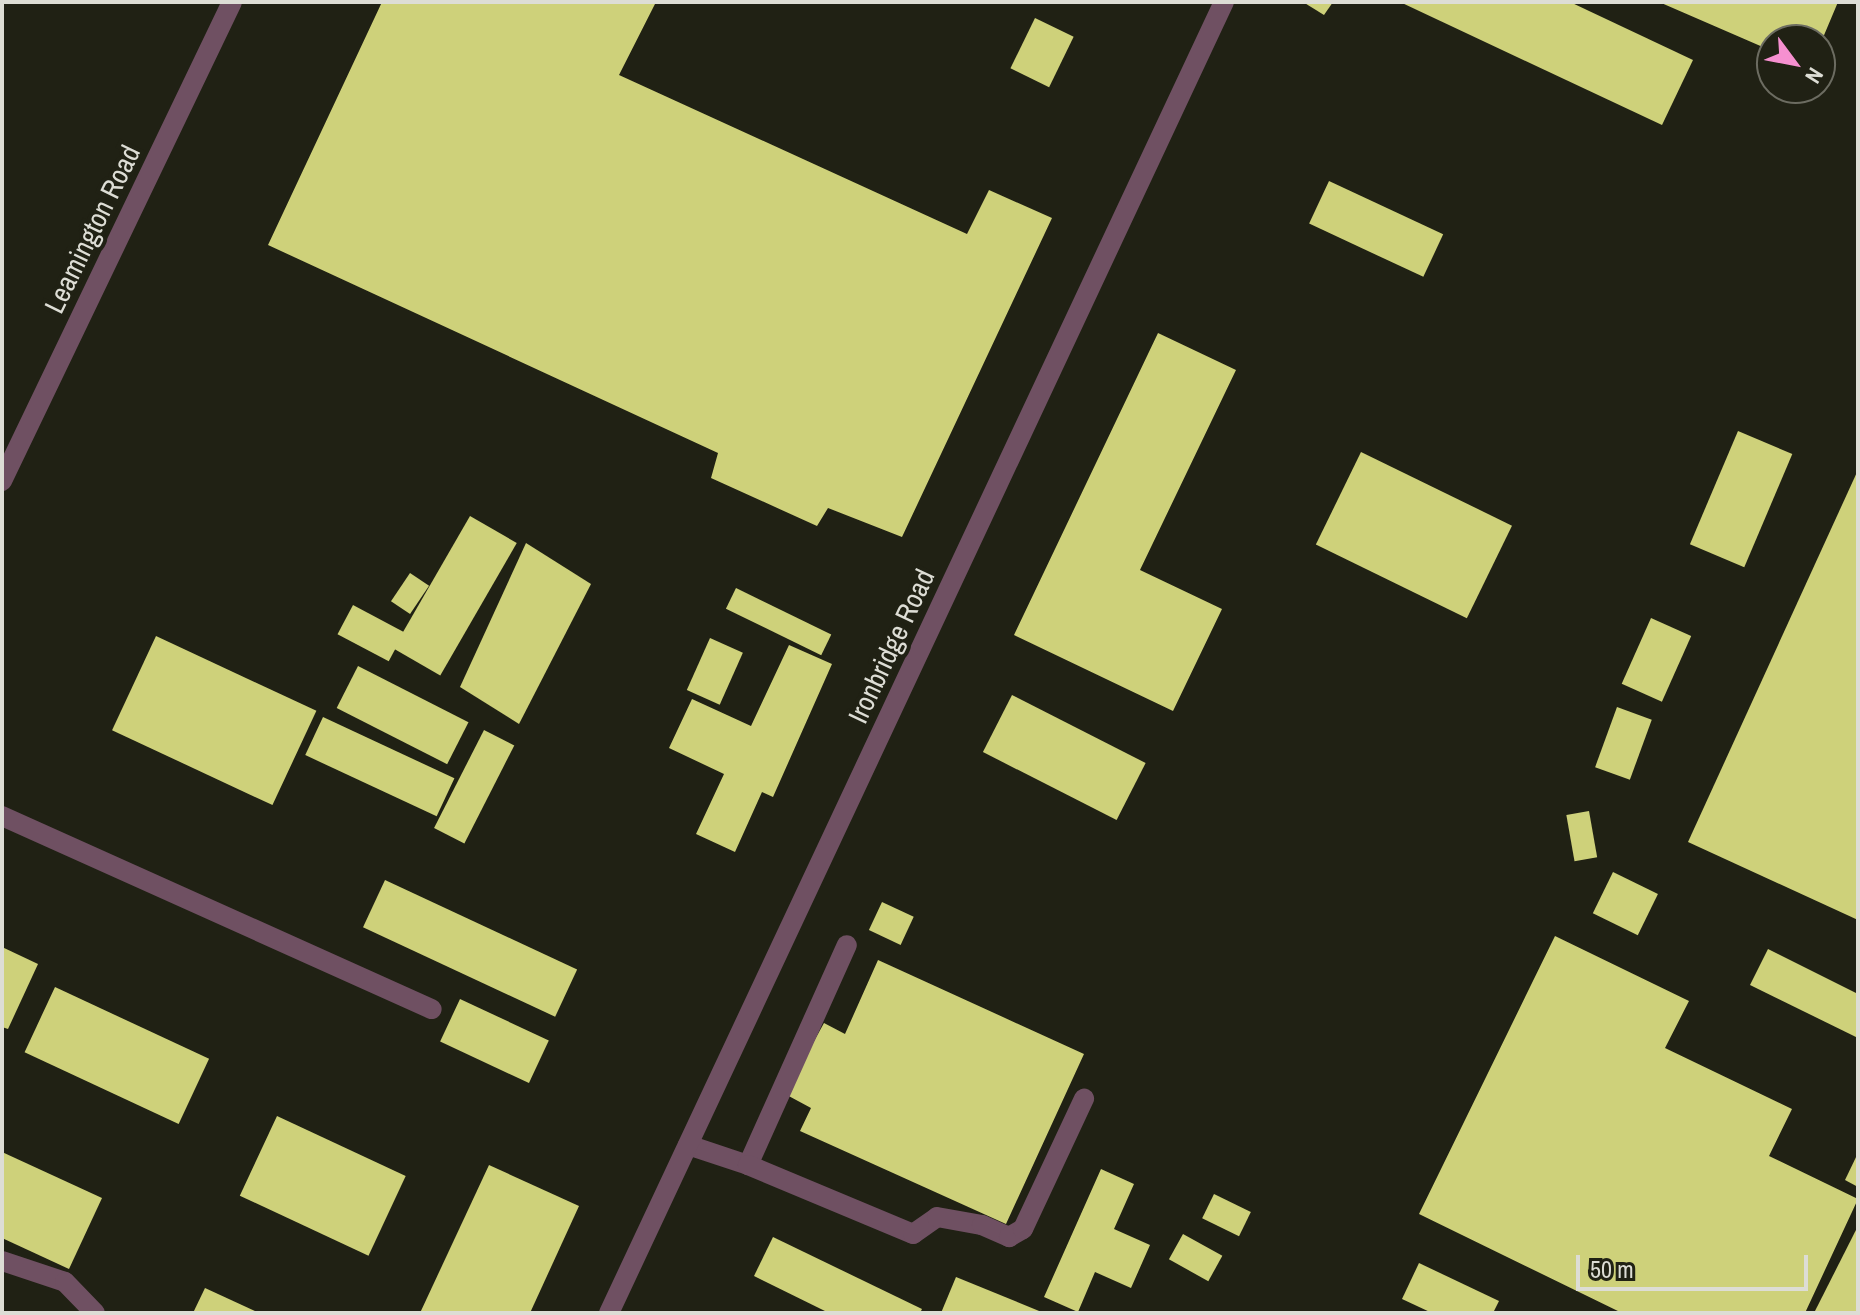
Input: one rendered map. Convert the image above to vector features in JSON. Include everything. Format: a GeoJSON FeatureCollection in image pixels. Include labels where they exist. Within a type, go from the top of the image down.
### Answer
{"type":"FeatureCollection","features":[{"type":"Feature","properties":{"kind":"street","name":"Leamington Road"},"geometry":{"type":"LineString","coordinates":[[2,481],[232,2]]}},
{"type":"Feature","properties":{"kind":"street","name":"Ironbridge Road"},"geometry":{"type":"LineString","coordinates":[[609,1313],[1224,2]]}},
{"type":"Feature","properties":{"kind":"street"},"geometry":{"type":"LineString","coordinates":[[2,816],[432,1009]]}},
{"type":"Feature","properties":{"kind":"street"},"geometry":{"type":"LineString","coordinates":[[748,1165],[847,945]]}},
{"type":"Feature","properties":{"kind":"street"},"geometry":{"type":"LineString","coordinates":[[688,1145],[748,1165],[913,1234],[937,1217],[982,1225],[1009,1237],[1023,1229],[1084,1099]]}},
{"type":"Feature","properties":{"kind":"street"},"geometry":{"type":"LineString","coordinates":[[2,1261],[65,1282],[95,1313]]}},
{"type":"Feature","properties":{"kind":"building"},"geometry":{"type":"Polygon","coordinates":[[[382,2],[656,2],[619,75],[967,234],[989,190],[1052,218],[902,537],[828,508],[817,526],[711,478],[718,453],[268,245],[382,2]]]}},
{"type":"Feature","properties":{"kind":"building"},"geometry":{"type":"Polygon","coordinates":[[[1303,2],[1333,2],[1324,15],[1303,2]]]}},
{"type":"Feature","properties":{"kind":"building"},"geometry":{"type":"Polygon","coordinates":[[[1400,2],[1570,2],[1693,60],[1662,125],[1400,2]]]}},
{"type":"Feature","properties":{"kind":"building"},"geometry":{"type":"Polygon","coordinates":[[[1659,2],[1838,2],[1829,24],[1756,24],[1756,44],[1659,2]]]}},
{"type":"Feature","properties":{"kind":"building"},"geometry":{"type":"Polygon","coordinates":[[[1035,18],[1074,37],[1049,87],[1010,68],[1035,18]]]}},
{"type":"Feature","properties":{"kind":"building"},"geometry":{"type":"Polygon","coordinates":[[[1329,181],[1443,234],[1423,277],[1309,224],[1329,181]]]}},
{"type":"Feature","properties":{"kind":"building"},"geometry":{"type":"Polygon","coordinates":[[[1158,333],[1236,370],[1140,570],[1222,609],[1173,711],[1014,635],[1158,333]]]}},
{"type":"Feature","properties":{"kind":"building"},"geometry":{"type":"Polygon","coordinates":[[[1738,431],[1792,454],[1744,567],[1690,544],[1738,431]]]}},
{"type":"Feature","properties":{"kind":"building"},"geometry":{"type":"Polygon","coordinates":[[[1361,452],[1512,526],[1467,618],[1316,545],[1361,452]]]}},
{"type":"Feature","properties":{"kind":"building"},"geometry":{"type":"Polygon","coordinates":[[[1858,470],[1858,920],[1688,842],[1858,470]]]}},
{"type":"Feature","properties":{"kind":"building"},"geometry":{"type":"Polygon","coordinates":[[[470,516],[517,543],[440,676],[394,649],[470,516]]]}},
{"type":"Feature","properties":{"kind":"building"},"geometry":{"type":"Polygon","coordinates":[[[526,543],[591,584],[519,724],[460,687],[526,543]]]}},
{"type":"Feature","properties":{"kind":"building"},"geometry":{"type":"Polygon","coordinates":[[[410,573],[429,586],[410,614],[391,601],[410,573]]]}},
{"type":"Feature","properties":{"kind":"building"},"geometry":{"type":"Polygon","coordinates":[[[736,588],[831,634],[821,655],[726,609],[736,588]]]}},
{"type":"Feature","properties":{"kind":"building"},"geometry":{"type":"Polygon","coordinates":[[[353,605],[404,632],[389,661],[338,634],[353,605]]]}},
{"type":"Feature","properties":{"kind":"building"},"geometry":{"type":"Polygon","coordinates":[[[1651,618],[1691,636],[1662,702],[1622,684],[1651,618]]]}},
{"type":"Feature","properties":{"kind":"building"},"geometry":{"type":"Polygon","coordinates":[[[156,636],[316,711],[272,805],[112,730],[156,636]]]}},
{"type":"Feature","properties":{"kind":"building"},"geometry":{"type":"Polygon","coordinates":[[[710,638],[743,653],[720,705],[687,690],[710,638]]]}},
{"type":"Feature","properties":{"kind":"building"},"geometry":{"type":"Polygon","coordinates":[[[789,645],[832,664],[773,797],[762,792],[735,852],[696,834],[724,774],[669,748],[692,699],[751,726],[789,645]]]}},
{"type":"Feature","properties":{"kind":"building"},"geometry":{"type":"Polygon","coordinates":[[[358,666],[468,722],[447,764],[337,708],[358,666]]]}},
{"type":"Feature","properties":{"kind":"building"},"geometry":{"type":"Polygon","coordinates":[[[1012,695],[1146,763],[1117,820],[983,752],[1012,695]]]}},
{"type":"Feature","properties":{"kind":"building"},"geometry":{"type":"Polygon","coordinates":[[[1617,707],[1652,720],[1630,780],[1595,767],[1617,707]]]}},
{"type":"Feature","properties":{"kind":"building"},"geometry":{"type":"Polygon","coordinates":[[[323,717],[454,778],[437,816],[305,755],[323,717]]]}},
{"type":"Feature","properties":{"kind":"building"},"geometry":{"type":"Polygon","coordinates":[[[484,730],[514,745],[464,843],[434,828],[484,730]]]}},
{"type":"Feature","properties":{"kind":"building"},"geometry":{"type":"Polygon","coordinates":[[[1589,811],[1597,857],[1575,861],[1566,815],[1589,811]]]}},
{"type":"Feature","properties":{"kind":"building"},"geometry":{"type":"Polygon","coordinates":[[[1613,872],[1658,894],[1638,935],[1593,913],[1613,872]]]}},
{"type":"Feature","properties":{"kind":"building"},"geometry":{"type":"Polygon","coordinates":[[[385,880],[577,970],[555,1017],[363,927],[385,880]]]}},
{"type":"Feature","properties":{"kind":"building"},"geometry":{"type":"Polygon","coordinates":[[[882,902],[914,917],[901,945],[869,930],[882,902]]]}},
{"type":"Feature","properties":{"kind":"building"},"geometry":{"type":"Polygon","coordinates":[[[1555,936],[1689,1001],[1665,1048],[1792,1109],[1769,1156],[1858,1199],[1805,1313],[1622,1313],[1419,1214],[1555,936]]]}},
{"type":"Feature","properties":{"kind":"building"},"geometry":{"type":"Polygon","coordinates":[[[2,947],[38,964],[8,1029],[2,1027],[2,947]]]}},
{"type":"Feature","properties":{"kind":"building"},"geometry":{"type":"Polygon","coordinates":[[[1768,949],[1858,994],[1858,1038],[1750,985],[1768,949]]]}},
{"type":"Feature","properties":{"kind":"building"},"geometry":{"type":"Polygon","coordinates":[[[878,960],[1084,1054],[1006,1224],[800,1131],[811,1108],[785,1094],[824,1023],[845,1034],[878,960]]]}},
{"type":"Feature","properties":{"kind":"building"},"geometry":{"type":"Polygon","coordinates":[[[55,987],[209,1059],[179,1124],[25,1052],[55,987]]]}},
{"type":"Feature","properties":{"kind":"building"},"geometry":{"type":"Polygon","coordinates":[[[460,999],[549,1040],[529,1083],[440,1042],[460,999]]]}},
{"type":"Feature","properties":{"kind":"building"},"geometry":{"type":"Polygon","coordinates":[[[277,1116],[406,1176],[369,1256],[240,1196],[277,1116]]]}},
{"type":"Feature","properties":{"kind":"building"},"geometry":{"type":"Polygon","coordinates":[[[2,1152],[102,1198],[69,1269],[2,1238],[2,1152]]]}},
{"type":"Feature","properties":{"kind":"building"},"geometry":{"type":"Polygon","coordinates":[[[1858,1153],[1858,1187],[1845,1180],[1858,1153]]]}},
{"type":"Feature","properties":{"kind":"building"},"geometry":{"type":"Polygon","coordinates":[[[489,1165],[579,1206],[530,1313],[420,1313],[489,1165]]]}},
{"type":"Feature","properties":{"kind":"building"},"geometry":{"type":"Polygon","coordinates":[[[1101,1169],[1134,1184],[1114,1229],[1150,1245],[1131,1288],[1095,1272],[1078,1312],[1044,1297],[1101,1169]]]}},
{"type":"Feature","properties":{"kind":"building"},"geometry":{"type":"Polygon","coordinates":[[[1214,1194],[1251,1212],[1239,1236],[1202,1218],[1214,1194]]]}},
{"type":"Feature","properties":{"kind":"building"},"geometry":{"type":"Polygon","coordinates":[[[1858,1226],[1856,1313],[1814,1313],[1858,1226]]]}},
{"type":"Feature","properties":{"kind":"building"},"geometry":{"type":"Polygon","coordinates":[[[1183,1234],[1222,1256],[1208,1281],[1169,1259],[1183,1234]]]}},
{"type":"Feature","properties":{"kind":"building"},"geometry":{"type":"Polygon","coordinates":[[[773,1237],[922,1309],[920,1313],[829,1313],[754,1276],[773,1237]]]}},
{"type":"Feature","properties":{"kind":"building"},"geometry":{"type":"Polygon","coordinates":[[[1419,1263],[1499,1301],[1493,1313],[1432,1313],[1402,1299],[1419,1263]]]}},
{"type":"Feature","properties":{"kind":"building"},"geometry":{"type":"Polygon","coordinates":[[[956,1277],[1044,1313],[941,1313],[956,1277]]]}},
{"type":"Feature","properties":{"kind":"building"},"geometry":{"type":"Polygon","coordinates":[[[205,1288],[259,1313],[193,1313],[205,1288]]]}}]}
